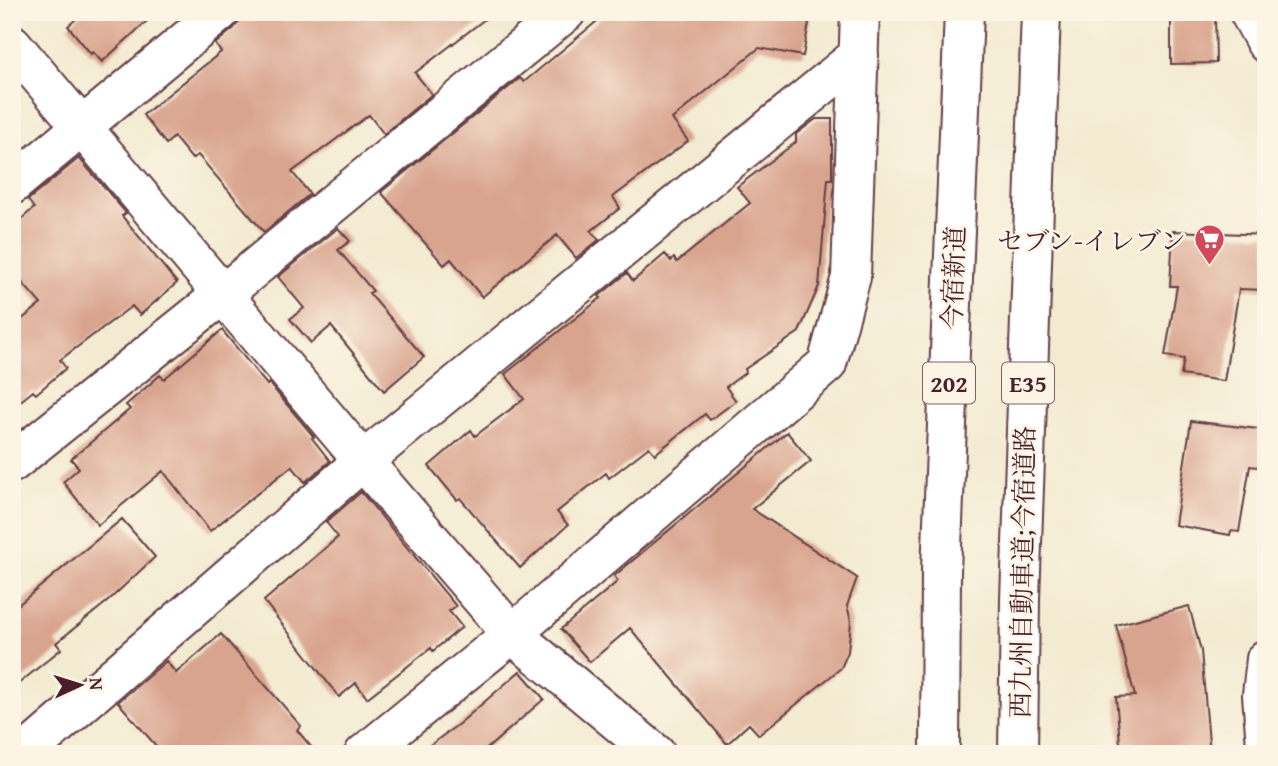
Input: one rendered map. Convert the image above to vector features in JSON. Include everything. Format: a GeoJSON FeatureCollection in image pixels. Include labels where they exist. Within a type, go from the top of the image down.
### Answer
{"type":"FeatureCollection","features":[{"type":"Feature","properties":{"kind":"main road"},"geometry":{"type":"LineString","coordinates":[[12,185],[220,12]]}},
{"type":"Feature","properties":{"kind":"main road"},"geometry":{"type":"LineString","coordinates":[[12,463],[223,294],[566,12]]}},
{"type":"Feature","properties":{"kind":"main road"},"geometry":{"type":"LineString","coordinates":[[364,754],[512,634],[827,364],[852,277],[860,12]]}},
{"type":"Feature","properties":{"kind":"main road","name":"今宿新道"},"geometry":{"type":"LineString","coordinates":[[940,754],[941,571],[964,12]]}},
{"type":"Feature","properties":{"kind":"main road","name":"E35"},"geometry":{"type":"LineString","coordinates":[[957,754],[975,12]]}},
{"type":"Feature","properties":{"kind":"main road","name":"西九州自動車道;今宿道路"},"geometry":{"type":"LineString","coordinates":[[1018,754],[1020,599],[1041,12]]}},
{"type":"Feature","properties":{"kind":"main road"},"geometry":{"type":"LineString","coordinates":[[1039,754],[1057,12]]}},
{"type":"Feature","properties":{"kind":"main road"},"geometry":{"type":"LineString","coordinates":[[1249,12],[1266,43]]}},
{"type":"Feature","properties":{"kind":"main road"},"geometry":{"type":"LineString","coordinates":[[12,44],[512,634],[656,754]]}},
{"type":"Feature","properties":{"kind":"main road"},"geometry":{"type":"LineString","coordinates":[[28,748],[363,461],[859,55]]}},
{"type":"Feature","properties":{"kind":"main road"},"geometry":{"type":"LineString","coordinates":[[1266,659],[1262,695],[1266,745]]}},
{"type":"Feature","properties":{"kind":"building"},"geometry":{"type":"Polygon","coordinates":[[[84,12],[157,12],[102,62],[93,52],[91,54],[68,26],[84,12]]]}},
{"type":"Feature","properties":{"kind":"building"},"geometry":{"type":"Polygon","coordinates":[[[241,12],[494,12],[415,73],[432,94],[384,134],[369,115],[292,172],[310,194],[264,232],[198,155],[192,159],[174,137],[166,144],[143,115],[221,52],[215,44],[234,28],[240,20],[241,12]]]}},
{"type":"Feature","properties":{"kind":"building"},"geometry":{"type":"Polygon","coordinates":[[[608,12],[811,12],[803,56],[759,48],[672,119],[688,141],[613,197],[620,208],[591,231],[599,240],[576,258],[557,235],[482,297],[451,259],[444,265],[381,192],[520,78],[524,82],[608,12]]]}},
{"type":"Feature","properties":{"kind":"building"},"geometry":{"type":"Polygon","coordinates":[[[1171,12],[1215,12],[1216,63],[1171,64],[1171,12]]]}},
{"type":"Feature","properties":{"kind":"building"},"geometry":{"type":"Polygon","coordinates":[[[816,119],[832,119],[832,179],[828,179],[819,286],[799,332],[745,369],[746,372],[726,387],[736,401],[710,420],[705,414],[655,454],[649,447],[609,478],[606,473],[557,512],[568,525],[520,568],[429,466],[471,430],[475,436],[524,399],[505,374],[601,298],[599,296],[627,273],[633,281],[665,254],[671,261],[674,258],[677,262],[750,203],[737,187],[796,142],[796,134],[816,119]]]}},
{"type":"Feature","properties":{"kind":"building"},"geometry":{"type":"Polygon","coordinates":[[[79,158],[126,213],[122,216],[177,283],[140,315],[132,306],[60,360],[66,368],[36,394],[33,391],[12,408],[12,327],[41,304],[12,271],[12,227],[34,208],[28,200],[79,158]]]}},
{"type":"Feature","properties":{"kind":"building"},"geometry":{"type":"Polygon","coordinates":[[[338,228],[350,241],[338,250],[373,291],[369,293],[424,357],[384,391],[331,326],[311,343],[290,319],[304,308],[278,277],[338,228]]]}},
{"type":"Feature","properties":{"kind":"building"},"geometry":{"type":"Polygon","coordinates":[[[1173,231],[1266,235],[1266,290],[1239,289],[1224,381],[1181,375],[1184,359],[1165,356],[1177,286],[1170,286],[1173,231]]]}},
{"type":"Feature","properties":{"kind":"building"},"geometry":{"type":"Polygon","coordinates":[[[222,330],[314,437],[312,438],[330,461],[305,482],[292,466],[210,531],[163,471],[98,525],[63,482],[79,468],[71,459],[130,409],[126,405],[160,375],[164,379],[222,330]]]}},
{"type":"Feature","properties":{"kind":"building"},"geometry":{"type":"Polygon","coordinates":[[[1191,421],[1266,430],[1266,468],[1250,466],[1239,532],[1231,531],[1230,535],[1175,525],[1191,421]]]}},
{"type":"Feature","properties":{"kind":"building"},"geometry":{"type":"Polygon","coordinates":[[[787,432],[811,461],[752,509],[857,578],[847,606],[851,621],[848,652],[841,668],[759,735],[749,724],[727,744],[630,628],[590,662],[561,629],[618,581],[614,576],[787,432]]]}},
{"type":"Feature","properties":{"kind":"building"},"geometry":{"type":"Polygon","coordinates":[[[361,492],[456,606],[449,611],[462,627],[367,698],[356,683],[339,697],[264,601],[338,537],[326,522],[361,492]]]}},
{"type":"Feature","properties":{"kind":"building"},"geometry":{"type":"Polygon","coordinates":[[[122,519],[155,557],[108,601],[56,643],[61,649],[12,689],[12,610],[122,519]]]}},
{"type":"Feature","properties":{"kind":"building"},"geometry":{"type":"Polygon","coordinates":[[[1189,606],[1201,651],[1210,754],[1121,754],[1116,697],[1135,696],[1116,625],[1189,606]]]}},
{"type":"Feature","properties":{"kind":"building"},"geometry":{"type":"Polygon","coordinates":[[[221,634],[301,726],[297,730],[317,754],[163,754],[118,702],[166,661],[176,673],[221,634]]]}},
{"type":"Feature","properties":{"kind":"building"},"geometry":{"type":"Polygon","coordinates":[[[520,671],[544,699],[481,754],[418,754],[460,723],[520,671]]]}},
{"type":"Feature","properties":{"kind":"place","name":"セブン-イレブン"},"geometry":{"type":"Point","coordinates":[1209,267]}}]}
